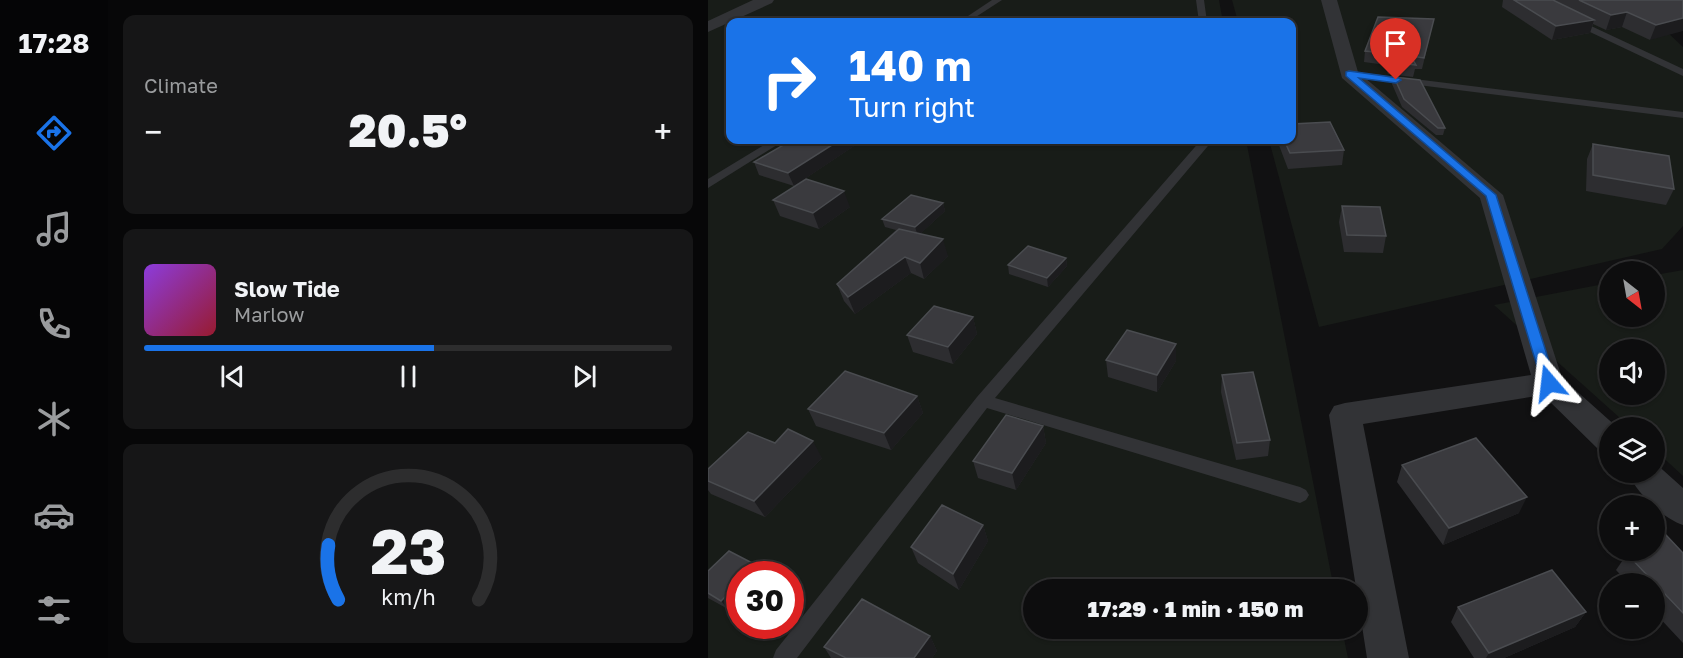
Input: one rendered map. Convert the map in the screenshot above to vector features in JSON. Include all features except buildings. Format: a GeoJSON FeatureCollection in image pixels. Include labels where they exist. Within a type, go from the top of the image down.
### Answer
{"type":"FeatureCollection","features":[{"type":"Feature","properties":{"kind":"street"},"geometry":{"type":"LineString","coordinates":[[727,18],[766,0]]}},
{"type":"Feature","properties":{"kind":"street"},"geometry":{"type":"LineString","coordinates":[[1329,0],[1349,74],[1491,195],[1549,383],[1599,430]]}},
{"type":"Feature","properties":{"kind":"street"},"geometry":{"type":"LineString","coordinates":[[708,27],[726,19]]}},
{"type":"Feature","properties":{"kind":"street"},"geometry":{"type":"LineString","coordinates":[[1388,658],[1345,415],[1549,383]]}},
{"type":"Feature","properties":{"kind":"street"},"geometry":{"type":"LineString","coordinates":[[1655,483],[1683,510]]}},
{"type":"Feature","properties":{"kind":"lane"},"geometry":{"type":"LineString","coordinates":[[969,18],[998,0]]}},
{"type":"Feature","properties":{"kind":"lane"},"geometry":{"type":"LineString","coordinates":[[1200,0],[1202,18]]}},
{"type":"Feature","properties":{"kind":"lane"},"geometry":{"type":"LineString","coordinates":[[1565,17],[1683,73]]}},
{"type":"Feature","properties":{"kind":"lane"},"geometry":{"type":"LineString","coordinates":[[1349,74],[1683,115]]}},
{"type":"Feature","properties":{"kind":"lane"},"geometry":{"type":"LineString","coordinates":[[708,184],[773,144]]}},
{"type":"Feature","properties":{"kind":"lane"},"geometry":{"type":"LineString","coordinates":[[784,658],[983,401],[1204,144]]}},
{"type":"Feature","properties":{"kind":"lane"},"geometry":{"type":"LineString","coordinates":[[983,401],[1300,495]]}},
{"type":"Feature","properties":{"kind":"shaded area"},"geometry":{"type":"Polygon","coordinates":[[[708,0],[1219,0],[1222,18],[726,18],[726,144],[1247,144],[1332,579],[1023,579],[1023,639],[1344,639],[1348,658],[708,658],[708,0]]]}},
{"type":"Feature","properties":{"kind":"shaded area"},"geometry":{"type":"Polygon","coordinates":[[[1232,0],[1603,0],[1665,30],[1683,47],[1683,226],[1662,249],[1609,261],[1599,261],[1599,263],[1319,327],[1270,144],[1296,144],[1296,18],[1237,18],[1232,0]]]}},
{"type":"Feature","properties":{"kind":"shaded area"},"geometry":{"type":"Polygon","coordinates":[[[1683,270],[1683,476],[1665,459],[1665,417],[1619,417],[1605,405],[1665,405],[1665,339],[1599,339],[1599,399],[1494,305],[1599,285],[1599,327],[1665,327],[1665,273],[1683,270]]]}},
{"type":"Feature","properties":{"kind":"route"},"geometry":{"type":"LineString","coordinates":[[1396,80],[1349,74],[1491,195],[1549,383]]}}]}
